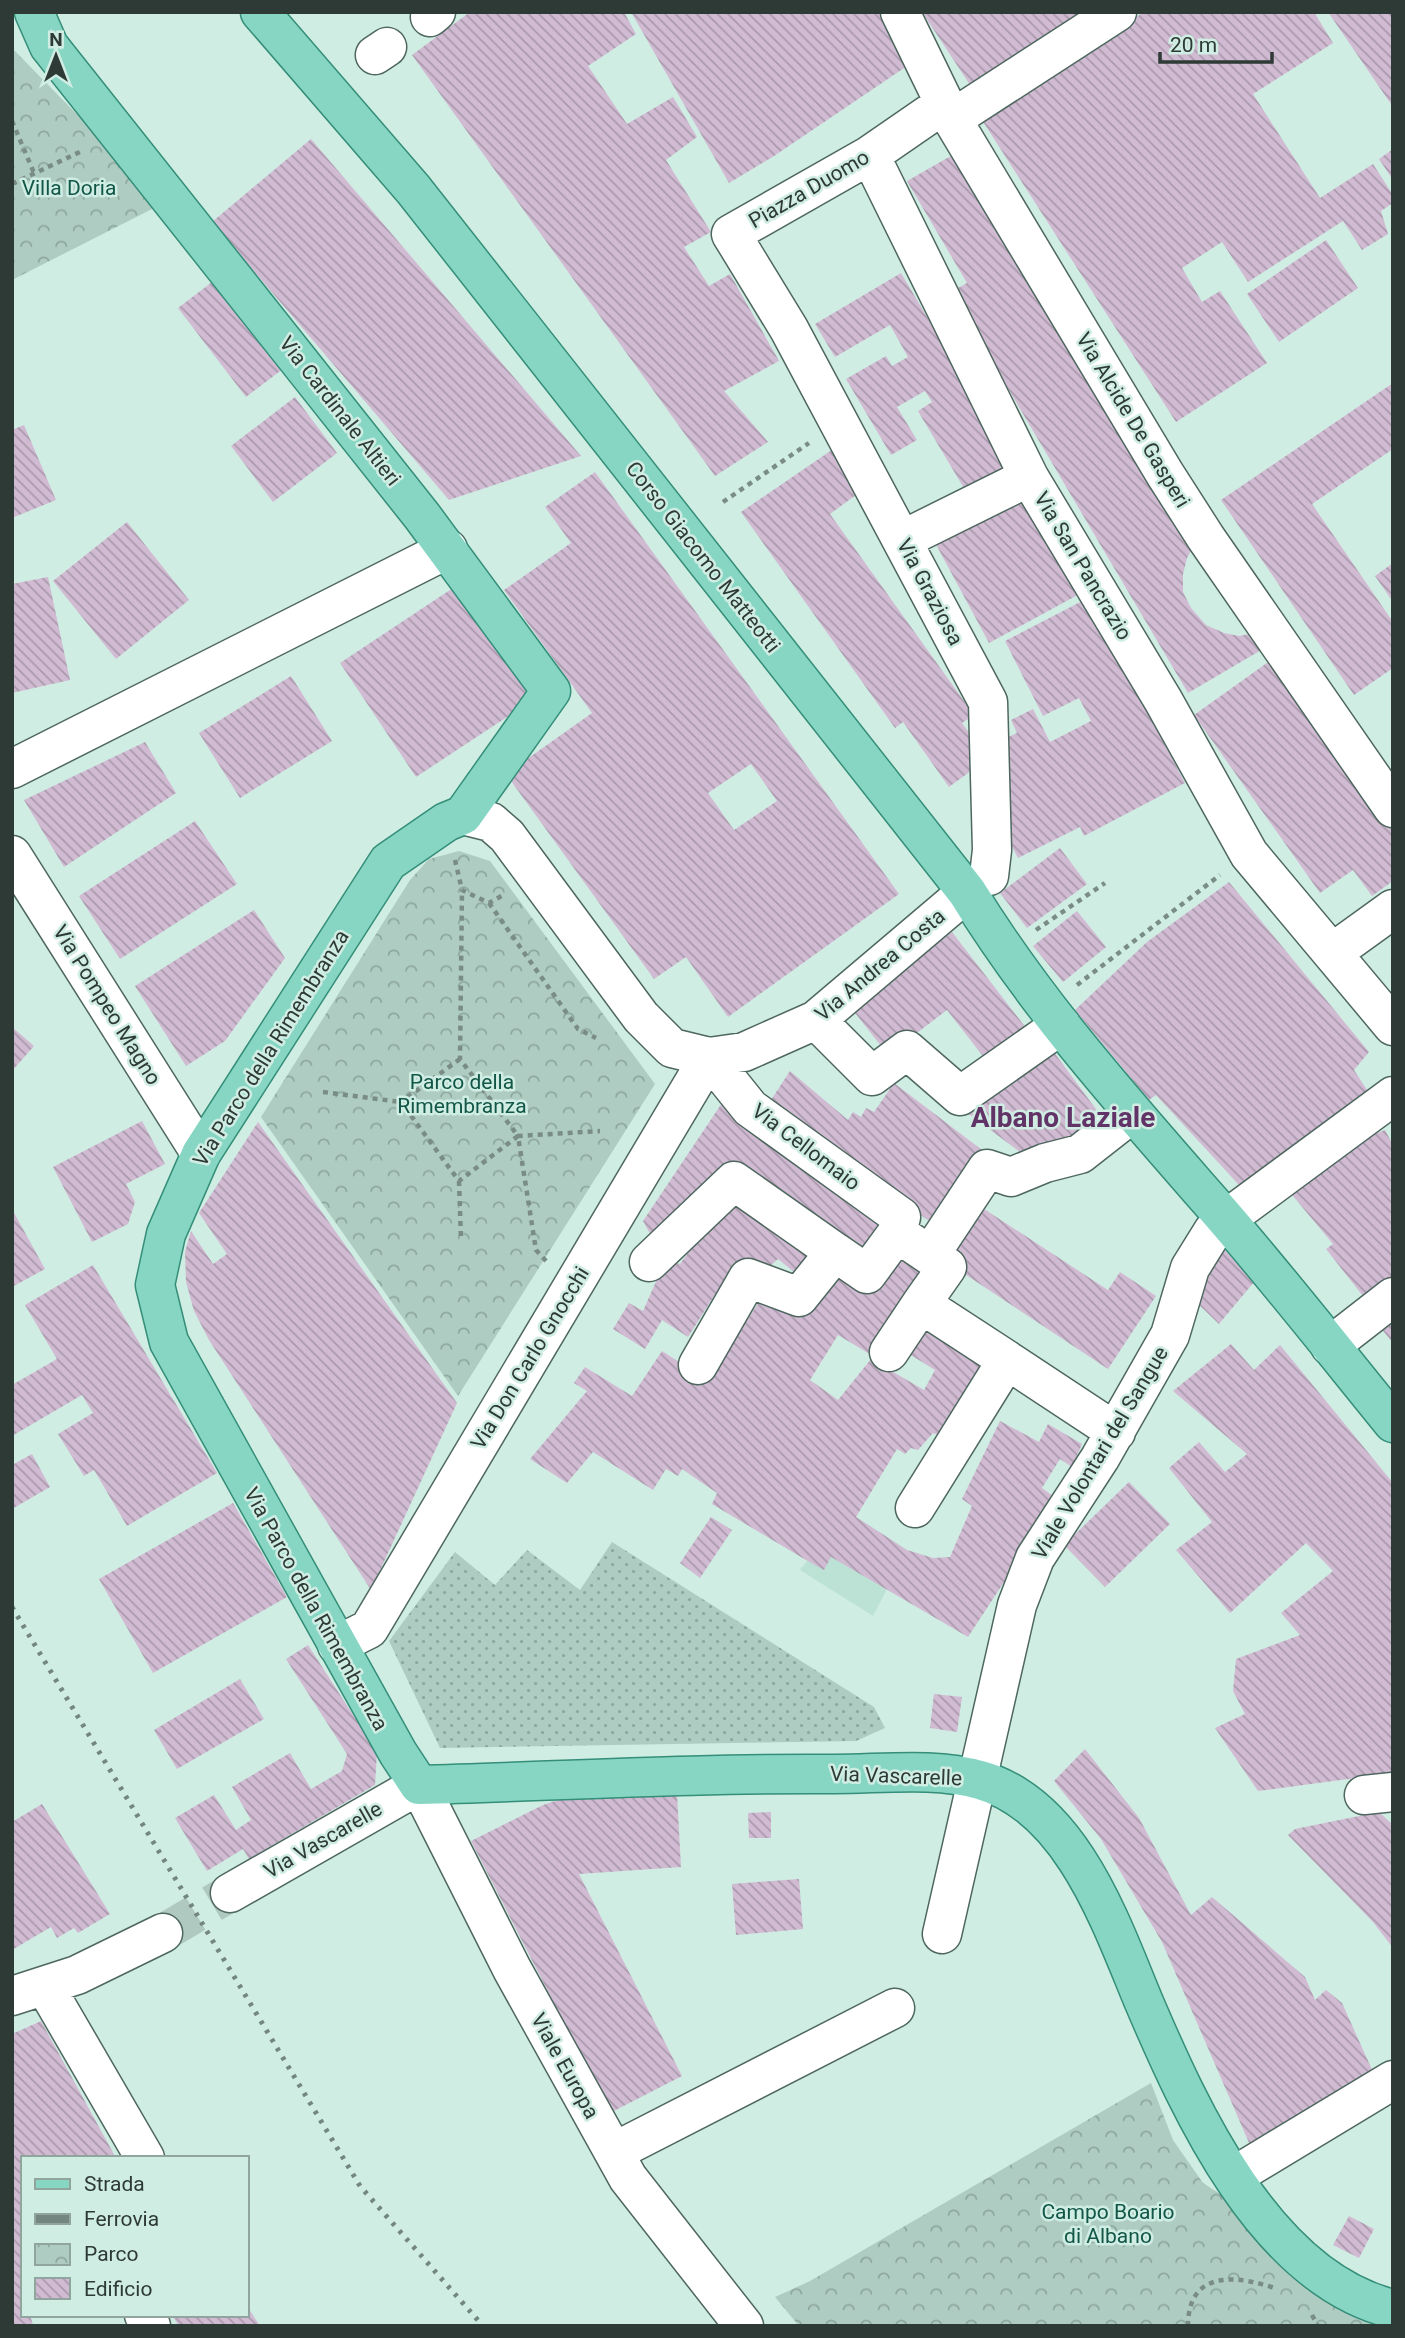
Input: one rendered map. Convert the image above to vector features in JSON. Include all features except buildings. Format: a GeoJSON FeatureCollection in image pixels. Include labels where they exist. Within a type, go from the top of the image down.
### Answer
{"type":"FeatureCollection","features":[{"type":"Feature","properties":{"kind":"main road","name":"Via Cardinale Altieri"},"geometry":{"type":"LineString","coordinates":[[34,12],[49,46],[168,192],[448,550],[551,691],[454,818]]}},
{"type":"Feature","properties":{"kind":"main road","name":"Corso Giacomo Matteotti"},"geometry":{"type":"LineString","coordinates":[[260,12],[413,189],[978,884],[1004,952],[1131,1114],[1231,1228],[1393,1423]]}},
{"type":"Feature","properties":{"kind":"main road","name":"Via Parco della Rimembranza"},"geometry":{"type":"LineString","coordinates":[[419,1785],[337,1645],[169,1342],[155,1285],[166,1234],[201,1154],[388,862],[454,818]]}},
{"type":"Feature","properties":{"kind":"main road","name":"Via Vascarelle"},"geometry":{"type":"LineString","coordinates":[[419,1785],[791,1774],[930,1774],[979,1779],[1020,1796],[1066,1845],[1102,1900],[1145,2004],[1195,2109],[1234,2176],[1273,2230],[1307,2264],[1347,2291],[1393,2309]]}},
{"type":"Feature","properties":{"kind":"street","name":"Piazza Duomo"},"geometry":{"type":"LineString","coordinates":[[789,329],[731,234],[1117,12]]}},
{"type":"Feature","properties":{"kind":"street","name":"Via Alcide De Gasperi"},"geometry":{"type":"LineString","coordinates":[[902,13],[948,111],[1199,528],[1393,808]]}},
{"type":"Feature","properties":{"kind":"street","name":"Via San Pancrazio"},"geometry":{"type":"LineString","coordinates":[[870,155],[1029,477],[1163,700],[1249,853],[1393,1026]]}},
{"type":"Feature","properties":{"kind":"street","name":"Via Graziosa"},"geometry":{"type":"LineString","coordinates":[[789,329],[988,702],[992,850],[978,884]]}},
{"type":"Feature","properties":{"kind":"street"},"geometry":{"type":"LineString","coordinates":[[902,540],[1029,477]]}},
{"type":"Feature","properties":{"kind":"street"},"geometry":{"type":"LineString","coordinates":[[12,769],[448,550]]}},
{"type":"Feature","properties":{"kind":"street"},"geometry":{"type":"LineString","coordinates":[[454,818],[491,822],[507,836],[641,1017],[672,1048],[709,1057]]}},
{"type":"Feature","properties":{"kind":"street","name":"Via Pompeo Magno"},"geometry":{"type":"LineString","coordinates":[[12,855],[201,1154]]}},
{"type":"Feature","properties":{"kind":"street","name":"Via Andrea Costa"},"geometry":{"type":"LineString","coordinates":[[709,1057],[744,1052],[816,1020],[978,884]]}},
{"type":"Feature","properties":{"kind":"street"},"geometry":{"type":"LineString","coordinates":[[1332,953],[1393,909]]}},
{"type":"Feature","properties":{"kind":"street"},"geometry":{"type":"LineString","coordinates":[[816,1020],[872,1076],[907,1050],[960,1096],[1054,1016]]}},
{"type":"Feature","properties":{"kind":"street","name":"Via Cellomaio"},"geometry":{"type":"LineString","coordinates":[[709,1057],[750,1108],[901,1217],[897,1233]]}},
{"type":"Feature","properties":{"kind":"street","name":"Via Don Carlo Gnocchi"},"geometry":{"type":"LineString","coordinates":[[337,1645],[369,1629],[709,1057]]}},
{"type":"Feature","properties":{"kind":"street","name":"Viale Volontari del Sangue"},"geometry":{"type":"LineString","coordinates":[[942,1934],[1017,1605],[1035,1558],[1116,1432],[1170,1335],[1190,1268],[1213,1231],[1231,1228],[1393,1097]]}},
{"type":"Feature","properties":{"kind":"street"},"geometry":{"type":"LineString","coordinates":[[930,1255],[987,1169],[1011,1177],[1045,1163],[1080,1154],[1131,1114]]}},
{"type":"Feature","properties":{"kind":"street"},"geometry":{"type":"LineString","coordinates":[[649,1262],[734,1181],[867,1274],[897,1233],[947,1267],[889,1352]]}},
{"type":"Feature","properties":{"kind":"street"},"geometry":{"type":"LineString","coordinates":[[698,1365],[748,1278],[799,1297],[835,1252]]}},
{"type":"Feature","properties":{"kind":"street"},"geometry":{"type":"LineString","coordinates":[[1330,1346],[1393,1297]]}},
{"type":"Feature","properties":{"kind":"street"},"geometry":{"type":"LineString","coordinates":[[921,1304],[1116,1432]]}},
{"type":"Feature","properties":{"kind":"street"},"geometry":{"type":"LineString","coordinates":[[915,1508],[1007,1360]]}},
{"type":"Feature","properties":{"kind":"street","name":"Via Vascarelle"},"geometry":{"type":"LineString","coordinates":[[230,1893],[419,1785]]}},
{"type":"Feature","properties":{"kind":"street","name":"Viale Europa"},"geometry":{"type":"LineString","coordinates":[[419,1785],[512,1969],[628,2178],[744,2326]]}},
{"type":"Feature","properties":{"kind":"street"},"geometry":{"type":"LineString","coordinates":[[144,2156],[28,1991],[77,1975],[163,1933]]}},
{"type":"Feature","properties":{"kind":"street"},"geometry":{"type":"LineString","coordinates":[[614,2152],[895,2008]]}},
{"type":"Feature","properties":{"kind":"street"},"geometry":{"type":"LineString","coordinates":[[1234,2176],[1393,2080]]}},
{"type":"Feature","properties":{"kind":"path"},"geometry":{"type":"LineString","coordinates":[[12,121],[34,173]]}},
{"type":"Feature","properties":{"kind":"path"},"geometry":{"type":"LineString","coordinates":[[12,184],[96,144]]}},
{"type":"Feature","properties":{"kind":"path"},"geometry":{"type":"LineString","coordinates":[[723,502],[819,436]]}},
{"type":"Feature","properties":{"kind":"path"},"geometry":{"type":"LineString","coordinates":[[454,818],[461,890],[460,1059],[518,1136],[536,1250],[541,1258]]}},
{"type":"Feature","properties":{"kind":"path"},"geometry":{"type":"LineString","coordinates":[[1054,1016],[1249,853]]}},
{"type":"Feature","properties":{"kind":"path"},"geometry":{"type":"LineString","coordinates":[[489,903],[536,876]]}},
{"type":"Feature","properties":{"kind":"path"},"geometry":{"type":"LineString","coordinates":[[1004,952],[1105,883]]}},
{"type":"Feature","properties":{"kind":"path"},"geometry":{"type":"LineString","coordinates":[[461,890],[489,903],[578,1029],[596,1038]]}},
{"type":"Feature","properties":{"kind":"path"},"geometry":{"type":"LineString","coordinates":[[323,1092],[401,1102],[460,1059]]}},
{"type":"Feature","properties":{"kind":"path"},"geometry":{"type":"LineString","coordinates":[[401,1102],[459,1181],[461,1240]]}},
{"type":"Feature","properties":{"kind":"path"},"geometry":{"type":"LineString","coordinates":[[459,1181],[518,1136],[600,1132]]}},
{"type":"Feature","properties":{"kind":"path"},"geometry":{"type":"LineString","coordinates":[[1188,2326],[1190,2305],[1203,2287],[1213,2282],[1236,2279],[1278,2289]]}},
{"type":"Feature","properties":{"kind":"path"},"geometry":{"type":"LineString","coordinates":[[1315,2319],[1318,2326]]}},
{"type":"Feature","properties":{"kind":"shaded area"},"geometry":{"type":"Polygon","coordinates":[[[847,1511],[907,1550],[873,1616],[800,1570],[847,1511]]]}},
{"type":"Feature","properties":{"kind":"green space","name":"Villa Doria"},"geometry":{"type":"Polygon","coordinates":[[[12,48],[103,141],[158,206],[12,280],[12,48]]]}},
{"type":"Feature","properties":{"kind":"green space","name":"Parco della Rimembranza"},"geometry":{"type":"Polygon","coordinates":[[[459,851],[490,861],[655,1084],[458,1396],[261,1117],[410,880],[429,859],[459,851]]]}},
{"type":"Feature","properties":{"kind":"green space"},"geometry":{"type":"Polygon","coordinates":[[[612,1542],[874,1707],[885,1728],[856,1741],[440,1748],[389,1641],[455,1552],[495,1585],[527,1550],[580,1590],[612,1542]]]}},
{"type":"Feature","properties":{"kind":"green space","name":"Campo Boario di Albano"},"geometry":{"type":"Polygon","coordinates":[[[1151,2083],[1173,2140],[1203,2183],[1239,2206],[1378,2326],[799,2326],[775,2297],[810,2281],[1151,2083]]]}},
{"type":"Feature","properties":{"kind":"tunnel"},"geometry":{"type":"LineString","coordinates":[[163,1933],[230,1893]]}},
{"type":"Feature","properties":{"kind":"railway"},"geometry":{"type":"LineString","coordinates":[[12,1607],[360,2186],[483,2326]]}},
{"type":"Feature","properties":{"kind":"district","name":"Albano Laziale"},"geometry":{"type":"Point","coordinates":[1063,1117]}}]}
